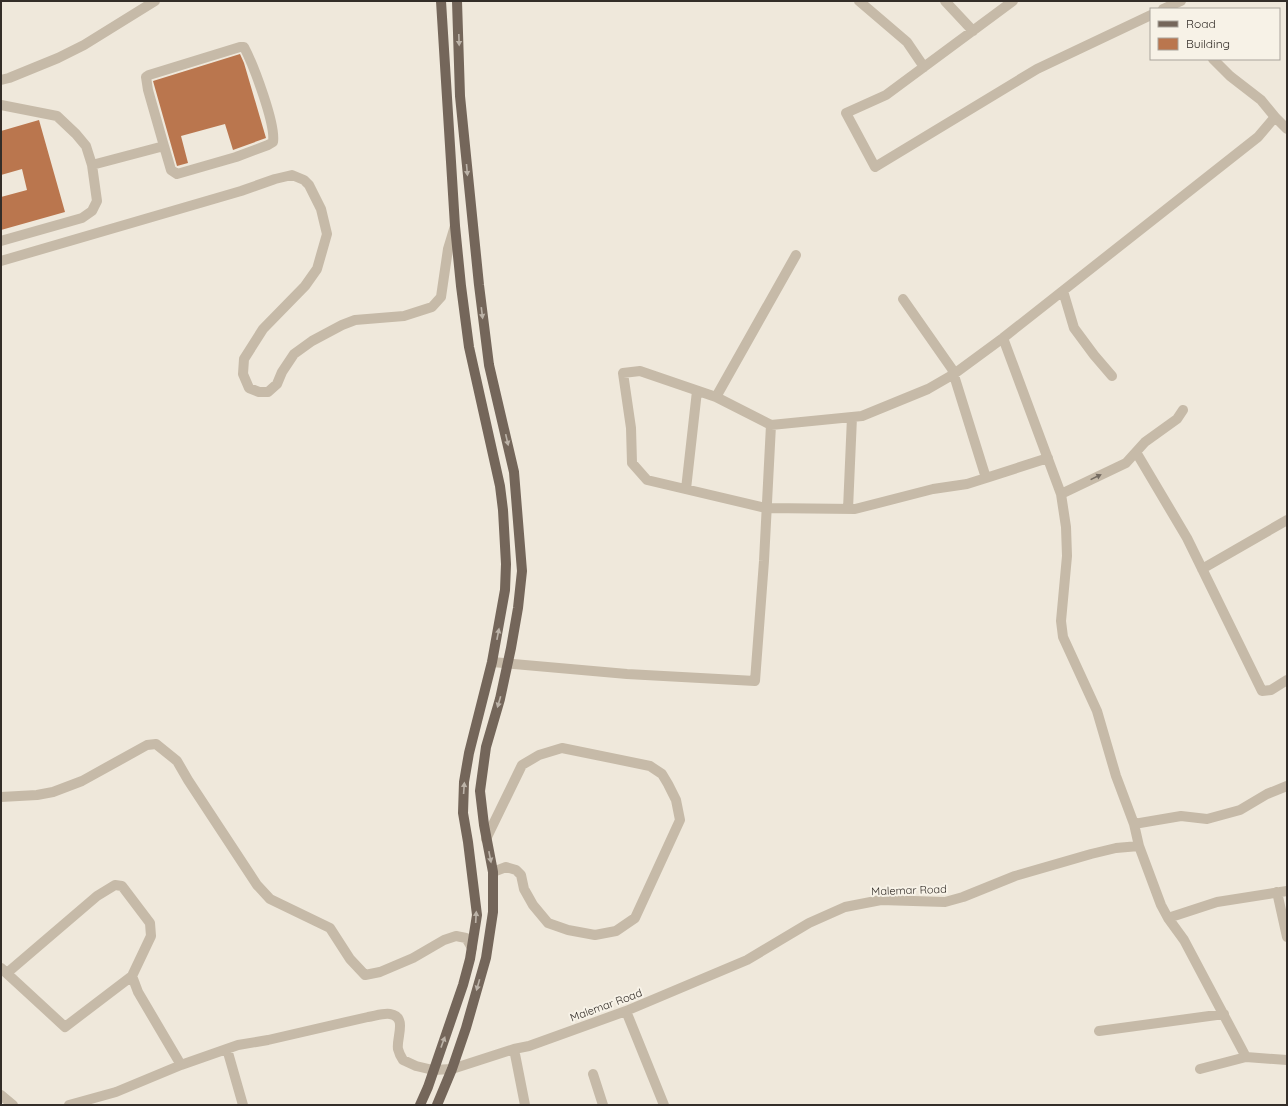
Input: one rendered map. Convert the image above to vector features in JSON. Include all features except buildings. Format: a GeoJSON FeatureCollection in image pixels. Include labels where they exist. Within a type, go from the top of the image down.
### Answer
{"type":"FeatureCollection","features":[{"type":"Feature","properties":{"kind":"main road"},"geometry":{"type":"LineString","coordinates":[[420,1105],[428,1087],[464,985],[472,948],[477,915],[463,813],[464,782],[469,753],[492,662],[506,590],[503,510],[500,486],[470,347],[461,286],[455,226],[441,1]]}},
{"type":"Feature","properties":{"kind":"main road"},"geometry":{"type":"LineString","coordinates":[[437,1105],[452,1069],[466,1028],[486,958],[493,912],[493,872],[486,839],[480,791],[486,747],[500,699],[508,664],[518,608],[522,571],[514,472],[489,365],[479,285],[460,96],[457,1]]}},
{"type":"Feature","properties":{"kind":"main road"},"geometry":{"type":"LineString","coordinates":[[461,286],[479,285]]}},
{"type":"Feature","properties":{"kind":"street"},"geometry":{"type":"LineString","coordinates":[[1,80],[65,55],[155,1]]}},
{"type":"Feature","properties":{"kind":"street"},"geometry":{"type":"LineString","coordinates":[[859,1],[907,42],[924,67]]}},
{"type":"Feature","properties":{"kind":"street"},"geometry":{"type":"LineString","coordinates":[[945,1],[973,31]]}},
{"type":"Feature","properties":{"kind":"street"},"geometry":{"type":"LineString","coordinates":[[1165,8],[1182,1]]}},
{"type":"Feature","properties":{"kind":"street"},"geometry":{"type":"LineString","coordinates":[[1007,3],[973,31],[886,94],[846,113],[875,167],[1037,69],[1150,15]]}},
{"type":"Feature","properties":{"kind":"street"},"geometry":{"type":"LineString","coordinates":[[244,47],[267,109],[273,134],[273,142],[236,157],[177,174],[171,170],[164,146],[148,90],[146,77],[244,47]]}},
{"type":"Feature","properties":{"kind":"street"},"geometry":{"type":"LineString","coordinates":[[1214,60],[1230,76],[1261,100],[1287,129]]}},
{"type":"Feature","properties":{"kind":"street"},"geometry":{"type":"LineString","coordinates":[[1,105],[57,116],[76,134],[86,146],[92,165],[97,201],[92,211],[82,218],[1,241]]}},
{"type":"Feature","properties":{"kind":"street"},"geometry":{"type":"LineString","coordinates":[[1048,458],[967,484],[933,489],[855,509],[766,508],[647,480],[632,462],[631,428],[623,373],[640,371],[697,391],[716,398],[771,425],[862,416],[928,389],[954,374],[1003,338],[1258,137],[1275,117]]}},
{"type":"Feature","properties":{"kind":"street"},"geometry":{"type":"LineString","coordinates":[[92,165],[164,146]]}},
{"type":"Feature","properties":{"kind":"street"},"geometry":{"type":"LineString","coordinates":[[1,261],[241,191],[275,179],[292,175],[304,180],[309,185],[321,210],[327,234],[317,269],[305,286],[263,329],[244,359],[243,374],[249,388],[259,392],[268,392],[277,384],[282,372],[294,354],[312,341],[342,325],[355,320],[404,316],[432,307],[441,297],[448,249],[455,226]]}},
{"type":"Feature","properties":{"kind":"street"},"geometry":{"type":"LineString","coordinates":[[716,398],[796,254]]}},
{"type":"Feature","properties":{"kind":"street"},"geometry":{"type":"LineString","coordinates":[[1063,291],[1074,328],[1112,376]]}},
{"type":"Feature","properties":{"kind":"street"},"geometry":{"type":"LineString","coordinates":[[904,299],[952,369],[986,478]]}},
{"type":"Feature","properties":{"kind":"street"},"geometry":{"type":"LineString","coordinates":[[1003,338],[1061,494],[1067,540],[1066,575],[1061,622],[1064,637],[1096,711],[1116,776],[1134,824],[1139,846],[1161,905],[1168,918],[1184,940],[1246,1057]]}},
{"type":"Feature","properties":{"kind":"street"},"geometry":{"type":"LineString","coordinates":[[686,489],[697,391]]}},
{"type":"Feature","properties":{"kind":"street"},"geometry":{"type":"LineString","coordinates":[[1061,494],[1126,463],[1145,442],[1178,419],[1183,410]]}},
{"type":"Feature","properties":{"kind":"street"},"geometry":{"type":"LineString","coordinates":[[848,509],[852,417]]}},
{"type":"Feature","properties":{"kind":"street"},"geometry":{"type":"LineString","coordinates":[[492,662],[627,674],[755,681],[764,561],[771,425]]}},
{"type":"Feature","properties":{"kind":"street"},"geometry":{"type":"LineString","coordinates":[[1136,452],[1187,538],[1262,690],[1270,690],[1287,680]]}},
{"type":"Feature","properties":{"kind":"street"},"geometry":{"type":"LineString","coordinates":[[1202,569],[1287,520]]}},
{"type":"Feature","properties":{"kind":"street"},"geometry":{"type":"LineString","coordinates":[[1,797],[37,795],[53,792],[82,781],[147,745],[156,744],[177,761],[257,885],[270,899],[330,928],[350,958],[365,974],[380,972],[413,958],[444,940],[456,936],[466,938],[472,948]]}},
{"type":"Feature","properties":{"kind":"street"},"geometry":{"type":"LineString","coordinates":[[486,839],[522,765],[539,755],[562,748],[650,766],[662,774],[676,800],[680,820],[635,918],[616,931],[595,935],[568,930],[548,922],[533,905],[524,889],[521,875],[516,870],[506,867],[493,872]]}},
{"type":"Feature","properties":{"kind":"street"},"geometry":{"type":"LineString","coordinates":[[1134,824],[1181,816],[1207,819],[1240,810],[1267,794],[1287,786]]}},
{"type":"Feature","properties":{"kind":"street","name":"Malemar Road"},"geometry":{"type":"LineString","coordinates":[[227,1049],[238,1045],[268,1040],[368,1016],[391,1014],[398,1018],[400,1024],[398,1048],[403,1060],[416,1066],[433,1070],[452,1069],[514,1049],[529,1046],[626,1011],[747,960],[809,923],[845,907],[881,900],[946,902],[963,897],[1015,876],[1091,854],[1116,848],[1139,846]]}},
{"type":"Feature","properties":{"kind":"street"},"geometry":{"type":"LineString","coordinates":[[114,885],[122,886],[150,923],[151,936],[132,976],[65,1027],[4,970],[97,896],[114,885]]}},
{"type":"Feature","properties":{"kind":"street"},"geometry":{"type":"LineString","coordinates":[[1168,918],[1217,902],[1282,891],[1287,937]]}},
{"type":"Feature","properties":{"kind":"street"},"geometry":{"type":"LineString","coordinates":[[132,976],[138,992],[181,1065]]}},
{"type":"Feature","properties":{"kind":"street"},"geometry":{"type":"LineString","coordinates":[[626,1011],[664,1105]]}},
{"type":"Feature","properties":{"kind":"street"},"geometry":{"type":"LineString","coordinates":[[1099,1031],[1224,1014]]}},
{"type":"Feature","properties":{"kind":"street"},"geometry":{"type":"LineString","coordinates":[[69,1105],[99,1101],[116,1092],[181,1065],[227,1049],[243,1105]]}},
{"type":"Feature","properties":{"kind":"street"},"geometry":{"type":"LineString","coordinates":[[514,1049],[525,1105]]}},
{"type":"Feature","properties":{"kind":"street"},"geometry":{"type":"LineString","coordinates":[[1200,1069],[1246,1057],[1287,1060]]}},
{"type":"Feature","properties":{"kind":"street"},"geometry":{"type":"LineString","coordinates":[[593,1074],[603,1105]]}},
{"type":"Feature","properties":{"kind":"street"},"geometry":{"type":"LineString","coordinates":[[1,1095],[13,1105]]}}]}
